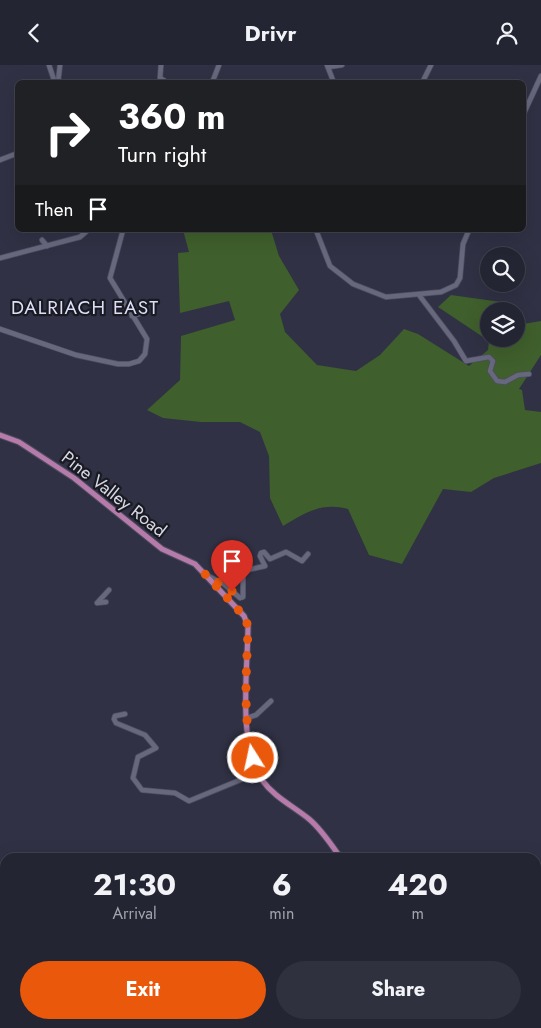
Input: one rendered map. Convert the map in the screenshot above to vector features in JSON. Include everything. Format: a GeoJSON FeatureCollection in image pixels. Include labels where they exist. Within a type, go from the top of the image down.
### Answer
{"type":"FeatureCollection","features":[{"type":"Feature","properties":{"kind":"main road","name":"Pine Valley Road"},"geometry":{"type":"LineString","coordinates":[[0,435],[19,442],[74,478],[162,549],[195,564],[244,616],[248,626],[245,694],[249,743],[258,773],[272,791],[310,820],[337,853]]}},
{"type":"Feature","properties":{"kind":"street"},"geometry":{"type":"LineString","coordinates":[[49,65],[56,80]]}},
{"type":"Feature","properties":{"kind":"street"},"geometry":{"type":"LineString","coordinates":[[58,80],[60,65]]}},
{"type":"Feature","properties":{"kind":"street"},"geometry":{"type":"LineString","coordinates":[[161,65],[160,78],[163,80]]}},
{"type":"Feature","properties":{"kind":"street"},"geometry":{"type":"LineString","coordinates":[[213,80],[219,65]]}},
{"type":"Feature","properties":{"kind":"street"},"geometry":{"type":"LineString","coordinates":[[333,80],[327,66],[342,65]]}},
{"type":"Feature","properties":{"kind":"street"},"geometry":{"type":"LineString","coordinates":[[424,80],[431,65]]}},
{"type":"Feature","properties":{"kind":"street"},"geometry":{"type":"LineString","coordinates":[[526,109],[541,76]]}},
{"type":"Feature","properties":{"kind":"street"},"geometry":{"type":"LineString","coordinates":[[0,159],[15,154]]}},
{"type":"Feature","properties":{"kind":"street"},"geometry":{"type":"LineString","coordinates":[[0,258],[80,237],[86,232]]}},
{"type":"Feature","properties":{"kind":"street"},"geometry":{"type":"LineString","coordinates":[[0,329],[76,355],[130,365],[139,361],[148,346],[147,339],[110,278],[122,232]]}},
{"type":"Feature","properties":{"kind":"street"},"geometry":{"type":"LineString","coordinates":[[317,232],[330,266],[353,284],[380,296],[419,295],[441,292],[456,285],[460,278],[462,247],[468,232]]}},
{"type":"Feature","properties":{"kind":"street"},"geometry":{"type":"LineString","coordinates":[[42,240],[47,246]]}},
{"type":"Feature","properties":{"kind":"street"},"geometry":{"type":"LineString","coordinates":[[419,295],[454,341],[466,361],[489,357],[492,361],[490,371],[497,381],[505,383],[518,375],[529,374]]}},
{"type":"Feature","properties":{"kind":"street"},"geometry":{"type":"LineString","coordinates":[[132,316],[145,313]]}},
{"type":"Feature","properties":{"kind":"street"},"geometry":{"type":"LineString","coordinates":[[205,574],[243,597],[243,575],[247,570],[265,566],[260,556],[261,553],[264,552],[270,559],[286,552],[302,561],[308,553]]}},
{"type":"Feature","properties":{"kind":"street"},"geometry":{"type":"LineString","coordinates":[[106,602],[97,603],[109,590]]}},
{"type":"Feature","properties":{"kind":"street"},"geometry":{"type":"LineString","coordinates":[[247,718],[256,715],[272,701]]}},
{"type":"Feature","properties":{"kind":"street"},"geometry":{"type":"LineString","coordinates":[[125,714],[115,716],[116,723],[145,735],[156,748],[138,757],[135,762],[133,778],[142,789],[175,793],[189,801],[258,773]]}},
{"type":"Feature","properties":{"kind":"green space"},"geometry":{"type":"Polygon","coordinates":[[[184,232],[272,232],[279,256],[299,290],[280,314],[285,332],[317,365],[356,371],[380,355],[404,329],[418,334],[469,366],[488,350],[488,347],[525,347],[525,324],[541,321],[541,355],[519,389],[522,390],[525,410],[541,412],[541,463],[494,478],[471,492],[443,489],[402,564],[369,555],[348,509],[338,507],[321,508],[306,513],[283,526],[270,498],[269,456],[260,432],[240,422],[201,422],[163,418],[147,410],[180,380],[181,336],[235,320],[229,301],[180,313],[178,253],[189,252],[184,232]]]}},
{"type":"Feature","properties":{"kind":"green space"},"geometry":{"type":"Polygon","coordinates":[[[451,295],[501,302],[480,302],[480,335],[438,307],[451,295]]]}},
{"type":"Feature","properties":{"kind":"district","name":"DALRIACH EAST"},"geometry":{"type":"Point","coordinates":[85,307]}},
{"type":"Feature","properties":{"kind":"route"},"geometry":{"type":"LineString","coordinates":[[232,591],[224,584],[205,574],[244,616],[248,626],[245,694],[249,743],[253,758]]}}]}
